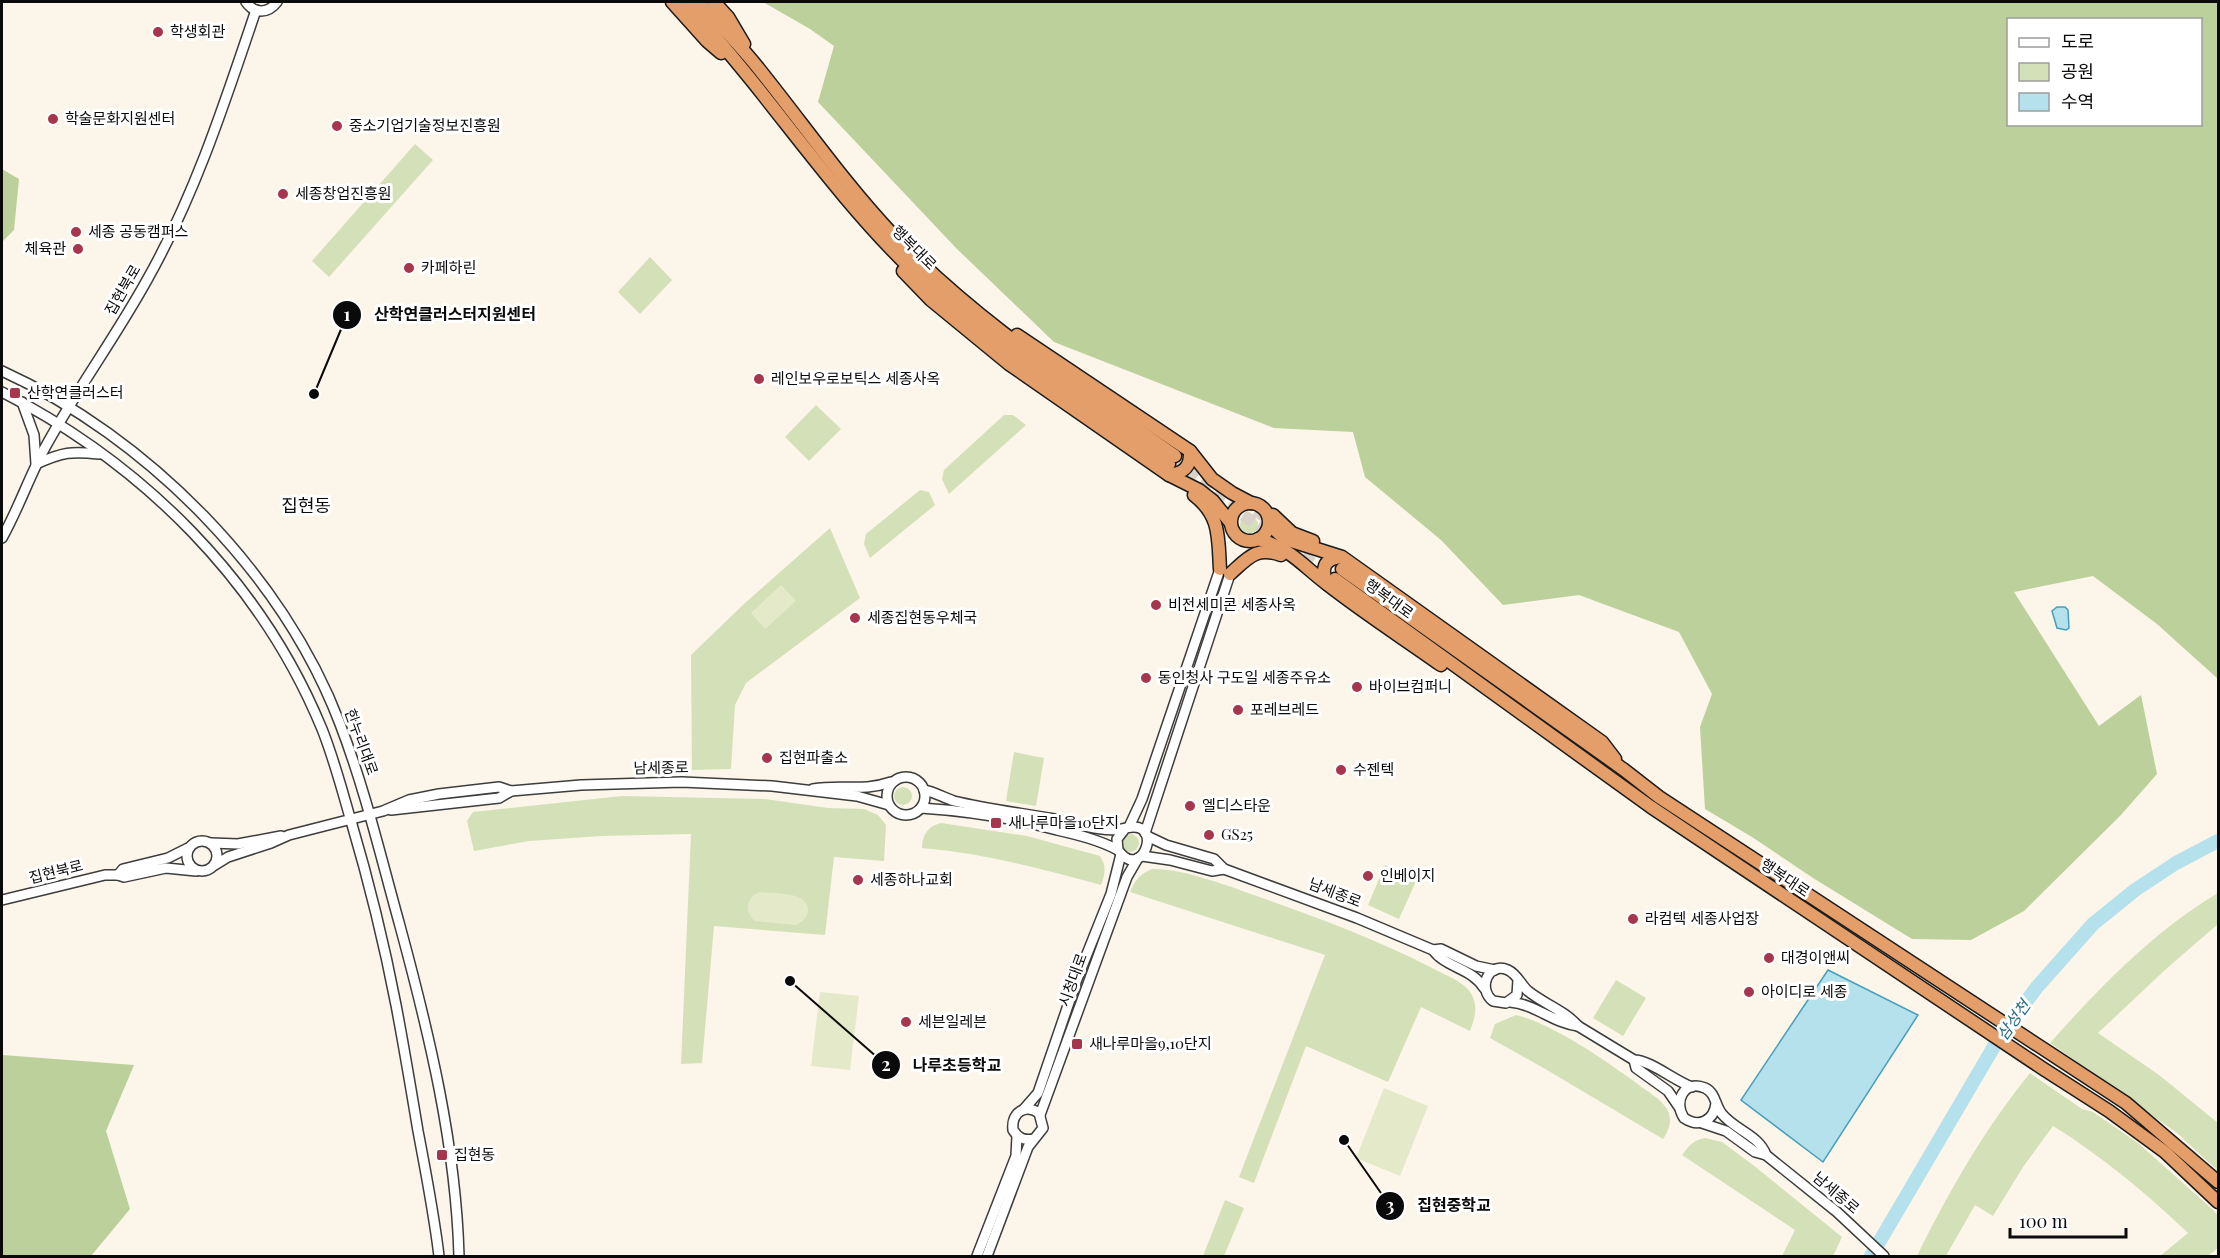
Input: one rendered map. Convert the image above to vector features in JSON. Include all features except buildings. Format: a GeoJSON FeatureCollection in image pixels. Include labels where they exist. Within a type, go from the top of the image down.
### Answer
{"type":"FeatureCollection","features":[{"type":"Feature","properties":{"kind":"highway"},"geometry":{"type":"LineString","coordinates":[[672,2],[707,41],[749,77]]}},
{"type":"Feature","properties":{"kind":"highway","name":"행복대로"},"geometry":{"type":"LineString","coordinates":[[686,2],[825,164]]}},
{"type":"Feature","properties":{"kind":"highway","name":"행복대로"},"geometry":{"type":"LineString","coordinates":[[699,2],[758,68],[858,213],[908,266],[954,307],[1037,371],[1171,465]]}},
{"type":"Feature","properties":{"kind":"highway"},"geometry":{"type":"LineString","coordinates":[[714,2],[728,17],[758,68]]}},
{"type":"Feature","properties":{"kind":"highway"},"geometry":{"type":"LineString","coordinates":[[825,164],[976,304],[1015,333],[1190,451],[1212,479],[1261,509],[1285,539],[1337,572]]}},
{"type":"Feature","properties":{"kind":"highway"},"geometry":{"type":"LineString","coordinates":[[1171,465],[1180,473],[1186,469],[1190,460],[1190,451]]}},
{"type":"Feature","properties":{"kind":"highway"},"geometry":{"type":"LineString","coordinates":[[1171,465],[1213,501],[1239,538],[1276,544],[1290,553],[1337,572]]}},
{"type":"Feature","properties":{"kind":"highway"},"geometry":{"type":"LineString","coordinates":[[1171,465],[1214,518],[1225,572]]}},
{"type":"Feature","properties":{"kind":"highway"},"geometry":{"type":"LineString","coordinates":[[1225,572],[1235,510],[1245,503],[1261,509]]}},
{"type":"Feature","properties":{"kind":"highway"},"geometry":{"type":"LineString","coordinates":[[1225,572],[1244,548],[1267,531],[1261,509]]}},
{"type":"Feature","properties":{"kind":"highway"},"geometry":{"type":"LineString","coordinates":[[1225,572],[1251,554],[1268,550],[1337,572]]}},
{"type":"Feature","properties":{"kind":"highway","name":"행복대로"},"geometry":{"type":"LineString","coordinates":[[1337,572],[1623,769],[1659,797],[2126,1103],[2218,1182]]}},
{"type":"Feature","properties":{"kind":"highway","name":"행복대로"},"geometry":{"type":"LineString","coordinates":[[1337,572],[1651,807],[2042,1068],[2109,1110],[2165,1152],[2218,1202]]}},
{"type":"Feature","properties":{"kind":"street"},"geometry":{"type":"LineString","coordinates":[[246,2],[256,10],[269,10],[277,2]]}},
{"type":"Feature","properties":{"kind":"street","name":"집현북로"},"geometry":{"type":"LineString","coordinates":[[2,538],[36,464],[147,280],[187,199],[223,111],[256,10]]}},
{"type":"Feature","properties":{"kind":"street","name":"한누리대로"},"geometry":{"type":"LineString","coordinates":[[2,371],[69,408],[150,466],[185,497],[220,531],[275,604],[303,647],[335,713],[358,778],[425,1025],[440,1095],[450,1161],[458,1218],[459,1257]]}},
{"type":"Feature","properties":{"kind":"street"},"geometry":{"type":"LineString","coordinates":[[2,392],[59,424],[139,481],[202,542],[260,615],[288,658],[319,721],[341,785],[386,953],[434,1210],[439,1257]]}},
{"type":"Feature","properties":{"kind":"street"},"geometry":{"type":"LineString","coordinates":[[22,402],[34,435],[36,464],[59,454],[73,451],[102,454]]}},
{"type":"Feature","properties":{"kind":"street"},"geometry":{"type":"LineString","coordinates":[[1120,852],[1117,839],[1126,829],[1143,799],[1225,572]]}},
{"type":"Feature","properties":{"kind":"street"},"geometry":{"type":"LineString","coordinates":[[921,807],[953,810],[1039,825],[1093,839],[1132,859],[1140,857],[1148,847],[1146,834],[1225,572]]}},
{"type":"Feature","properties":{"kind":"street"},"geometry":{"type":"LineString","coordinates":[[909,776],[918,781],[924,790],[924,802],[921,807],[912,814],[905,815],[899,814],[889,805],[886,794],[891,782],[899,777],[909,776]]}},
{"type":"Feature","properties":{"kind":"street","name":"남세종로"},"geometry":{"type":"LineString","coordinates":[[350,819],[383,811],[409,800],[499,787],[512,791],[581,785],[682,782],[811,789],[828,794],[871,799],[889,805]]}},
{"type":"Feature","properties":{"kind":"street","name":"남세종로"},"geometry":{"type":"LineString","coordinates":[[811,789],[831,785],[867,788],[891,782]]}},
{"type":"Feature","properties":{"kind":"street"},"geometry":{"type":"LineString","coordinates":[[924,790],[953,800],[1105,830],[1140,829],[1146,834]]}},
{"type":"Feature","properties":{"kind":"street"},"geometry":{"type":"LineString","coordinates":[[289,835],[228,857],[207,872],[196,871],[190,865],[188,848],[196,841],[238,844],[289,835],[350,819]]}},
{"type":"Feature","properties":{"kind":"street","name":"남세종로"},"geometry":{"type":"LineString","coordinates":[[1146,834],[1166,845],[1214,859],[1224,869],[1357,918],[1433,950],[1441,949],[1476,966],[1495,970]]}},
{"type":"Feature","properties":{"kind":"street"},"geometry":{"type":"LineString","coordinates":[[211,843],[217,858],[215,865]]}},
{"type":"Feature","properties":{"kind":"street","name":"집현북로"},"geometry":{"type":"LineString","coordinates":[[118,875],[123,869],[168,858],[188,848]]}},
{"type":"Feature","properties":{"kind":"street","name":"시청대로"},"geometry":{"type":"LineString","coordinates":[[1024,1109],[1038,1093],[1077,979],[1111,894],[1120,852]]}},
{"type":"Feature","properties":{"kind":"street","name":"남세종로"},"geometry":{"type":"LineString","coordinates":[[1140,857],[1170,860],[1212,871],[1224,869]]}},
{"type":"Feature","properties":{"kind":"street","name":"시청대로"},"geometry":{"type":"LineString","coordinates":[[1040,1116],[1127,877],[1140,857]]}},
{"type":"Feature","properties":{"kind":"street","name":"집현북로"},"geometry":{"type":"LineString","coordinates":[[2,900],[105,875],[124,877],[166,868],[196,871]]}},
{"type":"Feature","properties":{"kind":"street","name":"남세종로"},"geometry":{"type":"LineString","coordinates":[[1433,950],[1438,957],[1473,975],[1484,988]]}},
{"type":"Feature","properties":{"kind":"street"},"geometry":{"type":"LineString","coordinates":[[1578,1026],[1568,1025],[1522,1003],[1501,1004],[1493,1001],[1486,995],[1484,988],[1487,977],[1495,970],[1510,971],[1537,998],[1569,1016],[1578,1026],[1634,1060],[1641,1060],[1676,1081],[1692,1087],[1700,1086],[1708,1089],[1716,1103],[1713,1116],[1702,1123],[1684,1118],[1668,1091],[1636,1068],[1634,1060]]}},
{"type":"Feature","properties":{"kind":"street"},"geometry":{"type":"LineString","coordinates":[[1510,1002],[1519,990],[1518,980]]}},
{"type":"Feature","properties":{"kind":"street"},"geometry":{"type":"LineString","coordinates":[[1679,1107],[1682,1095],[1692,1087]]}},
{"type":"Feature","properties":{"kind":"street","name":"남세종로"},"geometry":{"type":"LineString","coordinates":[[1716,1103],[1723,1115],[1762,1145],[1766,1155]]}},
{"type":"Feature","properties":{"kind":"street"},"geometry":{"type":"LineString","coordinates":[[987,1257],[1023,1160],[1034,1139],[1043,1128],[1040,1116],[1035,1110],[1024,1109],[1014,1118],[1013,1130],[1024,1140],[1034,1139]]}},
{"type":"Feature","properties":{"kind":"street","name":"남세종로"},"geometry":{"type":"LineString","coordinates":[[1702,1123],[1726,1131],[1755,1152],[1766,1155],[1837,1212],[1884,1257]]}},
{"type":"Feature","properties":{"kind":"street"},"geometry":{"type":"LineString","coordinates":[[977,1257],[1016,1156],[1017,1136]]}},
{"type":"Feature","properties":{"kind":"green space"},"geometry":{"type":"Polygon","coordinates":[[[763,2],[2218,2],[2218,679],[2157,624],[2093,576],[2014,592],[2099,726],[2141,695],[2157,774],[2120,816],[2024,911],[1971,940],[1912,939],[1705,809],[1700,727],[1712,694],[1679,632],[1579,595],[1503,605],[1441,540],[1365,477],[1353,432],[1274,428],[1054,342],[957,249],[818,102],[834,46],[810,29],[763,2]]]}},
{"type":"Feature","properties":{"kind":"green space"},"geometry":{"type":"Polygon","coordinates":[[[415,144],[433,160],[329,277],[312,261],[415,144]]]}},
{"type":"Feature","properties":{"kind":"green space"},"geometry":{"type":"Polygon","coordinates":[[[2,169],[19,179],[14,230],[2,242],[2,169]]]}},
{"type":"Feature","properties":{"kind":"green space"},"geometry":{"type":"Polygon","coordinates":[[[650,257],[672,280],[640,314],[618,292],[650,257]]]}},
{"type":"Feature","properties":{"kind":"green space"},"geometry":{"type":"Polygon","coordinates":[[[816,405],[841,429],[809,461],[785,437],[816,405]]]}},
{"type":"Feature","properties":{"kind":"green space"},"geometry":{"type":"Polygon","coordinates":[[[1004,415],[1013,415],[1026,425],[949,494],[942,479],[944,470],[1004,415]]]}},
{"type":"Feature","properties":{"kind":"green space"},"geometry":{"type":"Polygon","coordinates":[[[920,490],[929,492],[935,505],[870,558],[864,544],[866,534],[920,490]]]}},
{"type":"Feature","properties":{"kind":"green space"},"geometry":{"type":"Polygon","coordinates":[[[1249,516],[1255,519],[1258,525],[1255,531],[1249,534],[1243,531],[1240,525],[1243,519],[1249,516]]]}},
{"type":"Feature","properties":{"kind":"green space"},"geometry":{"type":"Polygon","coordinates":[[[830,528],[860,598],[746,683],[735,705],[731,769],[692,770],[691,655],[745,603],[830,528]]]}},
{"type":"Feature","properties":{"kind":"green space"},"geometry":{"type":"Polygon","coordinates":[[[781,585],[796,601],[765,629],[751,613],[781,585]]]}},
{"type":"Feature","properties":{"kind":"green space"},"geometry":{"type":"Polygon","coordinates":[[[1014,752],[1044,758],[1036,806],[1006,801],[1014,752]]]}},
{"type":"Feature","properties":{"kind":"green space"},"geometry":{"type":"Polygon","coordinates":[[[903,787],[909,790],[912,796],[909,802],[903,805],[897,802],[894,796],[897,790],[903,787]]]}},
{"type":"Feature","properties":{"kind":"green space"},"geometry":{"type":"Polygon","coordinates":[[[622,796],[765,799],[828,808],[864,809],[878,815],[886,825],[884,861],[834,857],[825,935],[714,926],[702,1063],[681,1064],[691,834],[601,836],[529,841],[474,851],[467,821],[473,812],[622,796]]]}},
{"type":"Feature","properties":{"kind":"green space"},"geometry":{"type":"Polygon","coordinates":[[[941,823],[1027,836],[1100,856],[1104,864],[1104,877],[1101,885],[990,858],[922,848],[927,832],[933,826],[941,823]]]}},
{"type":"Feature","properties":{"kind":"green space"},"geometry":{"type":"Polygon","coordinates":[[[1130,834],[1136,837],[1139,843],[1136,849],[1130,852],[1124,849],[1121,843],[1124,837],[1130,834]]]}},
{"type":"Feature","properties":{"kind":"green space"},"geometry":{"type":"Polygon","coordinates":[[[1385,865],[1417,879],[1399,919],[1368,905],[1385,865]]]}},
{"type":"Feature","properties":{"kind":"green space"},"geometry":{"type":"Polygon","coordinates":[[[1152,869],[1176,871],[1203,878],[1277,903],[1366,938],[1452,978],[1467,988],[1473,997],[1475,1016],[1470,1031],[1421,1007],[1388,1082],[1306,1046],[1254,1183],[1239,1177],[1325,955],[1130,892],[1138,878],[1152,869]]]}},
{"type":"Feature","properties":{"kind":"green space"},"geometry":{"type":"Polygon","coordinates":[[[759,892],[789,895],[803,900],[807,905],[807,916],[796,925],[755,921],[749,914],[748,905],[751,898],[759,892]]]}},
{"type":"Feature","properties":{"kind":"green space"},"geometry":{"type":"Polygon","coordinates":[[[2218,893],[2218,924],[2098,1033],[2159,1075],[2218,1123],[2218,1171],[2177,1133],[2050,1043],[2088,1001],[2150,942],[2194,908],[2218,893]]]}},
{"type":"Feature","properties":{"kind":"green space"},"geometry":{"type":"Polygon","coordinates":[[[1616,980],[1646,998],[1623,1036],[1593,1018],[1616,980]]]}},
{"type":"Feature","properties":{"kind":"green space"},"geometry":{"type":"Polygon","coordinates":[[[820,992],[859,996],[850,1070],[811,1066],[820,992]]]}},
{"type":"Feature","properties":{"kind":"green space"},"geometry":{"type":"Polygon","coordinates":[[[1516,1015],[1547,1027],[1580,1045],[1658,1099],[1667,1109],[1670,1117],[1663,1139],[1490,1038],[1495,1024],[1516,1015]]]}},
{"type":"Feature","properties":{"kind":"green space"},"geometry":{"type":"Polygon","coordinates":[[[2,1055],[134,1065],[106,1131],[130,1209],[91,1256],[2,1256],[2,1055]]]}},
{"type":"Feature","properties":{"kind":"green space"},"geometry":{"type":"Polygon","coordinates":[[[2030,1073],[2082,1109],[2093,1112],[2138,1143],[2211,1208],[2218,1215],[2218,1248],[2208,1256],[2160,1256],[2188,1233],[2124,1176],[2053,1126],[2023,1167],[1993,1216],[1975,1205],[1946,1256],[1917,1256],[1968,1162],[1997,1116],[2030,1073]]]}},
{"type":"Feature","properties":{"kind":"green space"},"geometry":{"type":"Polygon","coordinates":[[[1384,1088],[1428,1106],[1400,1176],[1356,1158],[1384,1088]]]}},
{"type":"Feature","properties":{"kind":"green space"},"geometry":{"type":"Polygon","coordinates":[[[1705,1138],[1722,1142],[1842,1237],[1833,1256],[1782,1256],[1795,1230],[1682,1155],[1694,1142],[1705,1138]]]}},
{"type":"Feature","properties":{"kind":"green space"},"geometry":{"type":"Polygon","coordinates":[[[1225,1200],[1244,1208],[1224,1256],[1203,1256],[1225,1200]]]}},
{"type":"Feature","properties":{"kind":"water"},"geometry":{"type":"Polygon","coordinates":[[[2057,607],[2065,607],[2068,610],[2069,628],[2066,630],[2057,628],[2052,611],[2057,607]]]}},
{"type":"Feature","properties":{"kind":"water"},"geometry":{"type":"Polygon","coordinates":[[[1828,970],[1918,1015],[1823,1162],[1741,1100],[1828,970]]]}},
{"type":"Feature","properties":{"kind":"waterway","name":"삼성천"},"geometry":{"type":"LineString","coordinates":[[1871,1256],[1999,1038],[2037,987],[2093,924],[2135,890],[2176,863],[2218,841]]}},
{"type":"Feature","properties":{"kind":"tunnel"},"geometry":{"type":"LineString","coordinates":[[1175,456],[1212,480]]}},
{"type":"Feature","properties":{"kind":"tunnel"},"geometry":{"type":"LineString","coordinates":[[1169,464],[1331,576]]}},
{"type":"Feature","properties":{"kind":"tunnel"},"geometry":{"type":"LineString","coordinates":[[1241,500],[1276,524]]}},
{"type":"Feature","properties":{"kind":"place","name":"학생회관"},"geometry":{"type":"Point","coordinates":[158,32]}},
{"type":"Feature","properties":{"kind":"place","name":"학술문화지원센터"},"geometry":{"type":"Point","coordinates":[53,119]}},
{"type":"Feature","properties":{"kind":"place","name":"중소기업기술정보진흥원"},"geometry":{"type":"Point","coordinates":[337,126]}},
{"type":"Feature","properties":{"kind":"place","name":"세종창업진흥원"},"geometry":{"type":"Point","coordinates":[283,194]}},
{"type":"Feature","properties":{"kind":"place","name":"세종 공동캠퍼스"},"geometry":{"type":"Point","coordinates":[76,232]}},
{"type":"Feature","properties":{"kind":"place","name":"체육관"},"geometry":{"type":"Point","coordinates":[78,249]}},
{"type":"Feature","properties":{"kind":"place","name":"카페하린"},"geometry":{"type":"Point","coordinates":[409,268]}},
{"type":"Feature","properties":{"kind":"place","name":"레인보우로보틱스 세종사옥"},"geometry":{"type":"Point","coordinates":[759,379]}},
{"type":"Feature","properties":{"kind":"place","name":"산학연클러스터"},"geometry":{"type":"Point","coordinates":[15,393]}},
{"type":"Feature","properties":{"kind":"place","name":"산학연클러스터지원센터"},"geometry":{"type":"Point","coordinates":[314,394]}},
{"type":"Feature","properties":{"kind":"place","name":"비전세미콘 세종사옥"},"geometry":{"type":"Point","coordinates":[1156,605]}},
{"type":"Feature","properties":{"kind":"place","name":"세종집현동우체국"},"geometry":{"type":"Point","coordinates":[855,618]}},
{"type":"Feature","properties":{"kind":"place","name":"동인청사 구도일 세종주유소"},"geometry":{"type":"Point","coordinates":[1146,678]}},
{"type":"Feature","properties":{"kind":"place","name":"바이브컴퍼니"},"geometry":{"type":"Point","coordinates":[1357,687]}},
{"type":"Feature","properties":{"kind":"place","name":"포레브레드"},"geometry":{"type":"Point","coordinates":[1238,710]}},
{"type":"Feature","properties":{"kind":"place","name":"집현파출소"},"geometry":{"type":"Point","coordinates":[767,758]}},
{"type":"Feature","properties":{"kind":"place","name":"수젠텍"},"geometry":{"type":"Point","coordinates":[1341,770]}},
{"type":"Feature","properties":{"kind":"place","name":"엘디스타운"},"geometry":{"type":"Point","coordinates":[1190,806]}},
{"type":"Feature","properties":{"kind":"place","name":"새나루마을10단지"},"geometry":{"type":"Point","coordinates":[996,823]}},
{"type":"Feature","properties":{"kind":"place","name":"GS25"},"geometry":{"type":"Point","coordinates":[1209,835]}},
{"type":"Feature","properties":{"kind":"place","name":"인베이지"},"geometry":{"type":"Point","coordinates":[1368,876]}},
{"type":"Feature","properties":{"kind":"place","name":"세종하나교회"},"geometry":{"type":"Point","coordinates":[858,880]}},
{"type":"Feature","properties":{"kind":"place","name":"라컴텍 세종사업장"},"geometry":{"type":"Point","coordinates":[1633,919]}},
{"type":"Feature","properties":{"kind":"place","name":"대경이앤씨"},"geometry":{"type":"Point","coordinates":[1769,958]}},
{"type":"Feature","properties":{"kind":"place","name":"나루초등학교"},"geometry":{"type":"Point","coordinates":[790,981]}},
{"type":"Feature","properties":{"kind":"place","name":"아이디로 세종"},"geometry":{"type":"Point","coordinates":[1749,992]}},
{"type":"Feature","properties":{"kind":"place","name":"세븐일레븐"},"geometry":{"type":"Point","coordinates":[906,1022]}},
{"type":"Feature","properties":{"kind":"place","name":"새나루마을9,10단지"},"geometry":{"type":"Point","coordinates":[1077,1044]}},
{"type":"Feature","properties":{"kind":"place","name":"집현중학교"},"geometry":{"type":"Point","coordinates":[1344,1140]}},
{"type":"Feature","properties":{"kind":"place","name":"집현동"},"geometry":{"type":"Point","coordinates":[442,1155]}},
{"type":"Feature","properties":{"kind":"district","name":"집현동"},"geometry":{"type":"Point","coordinates":[306,506]}}]}
